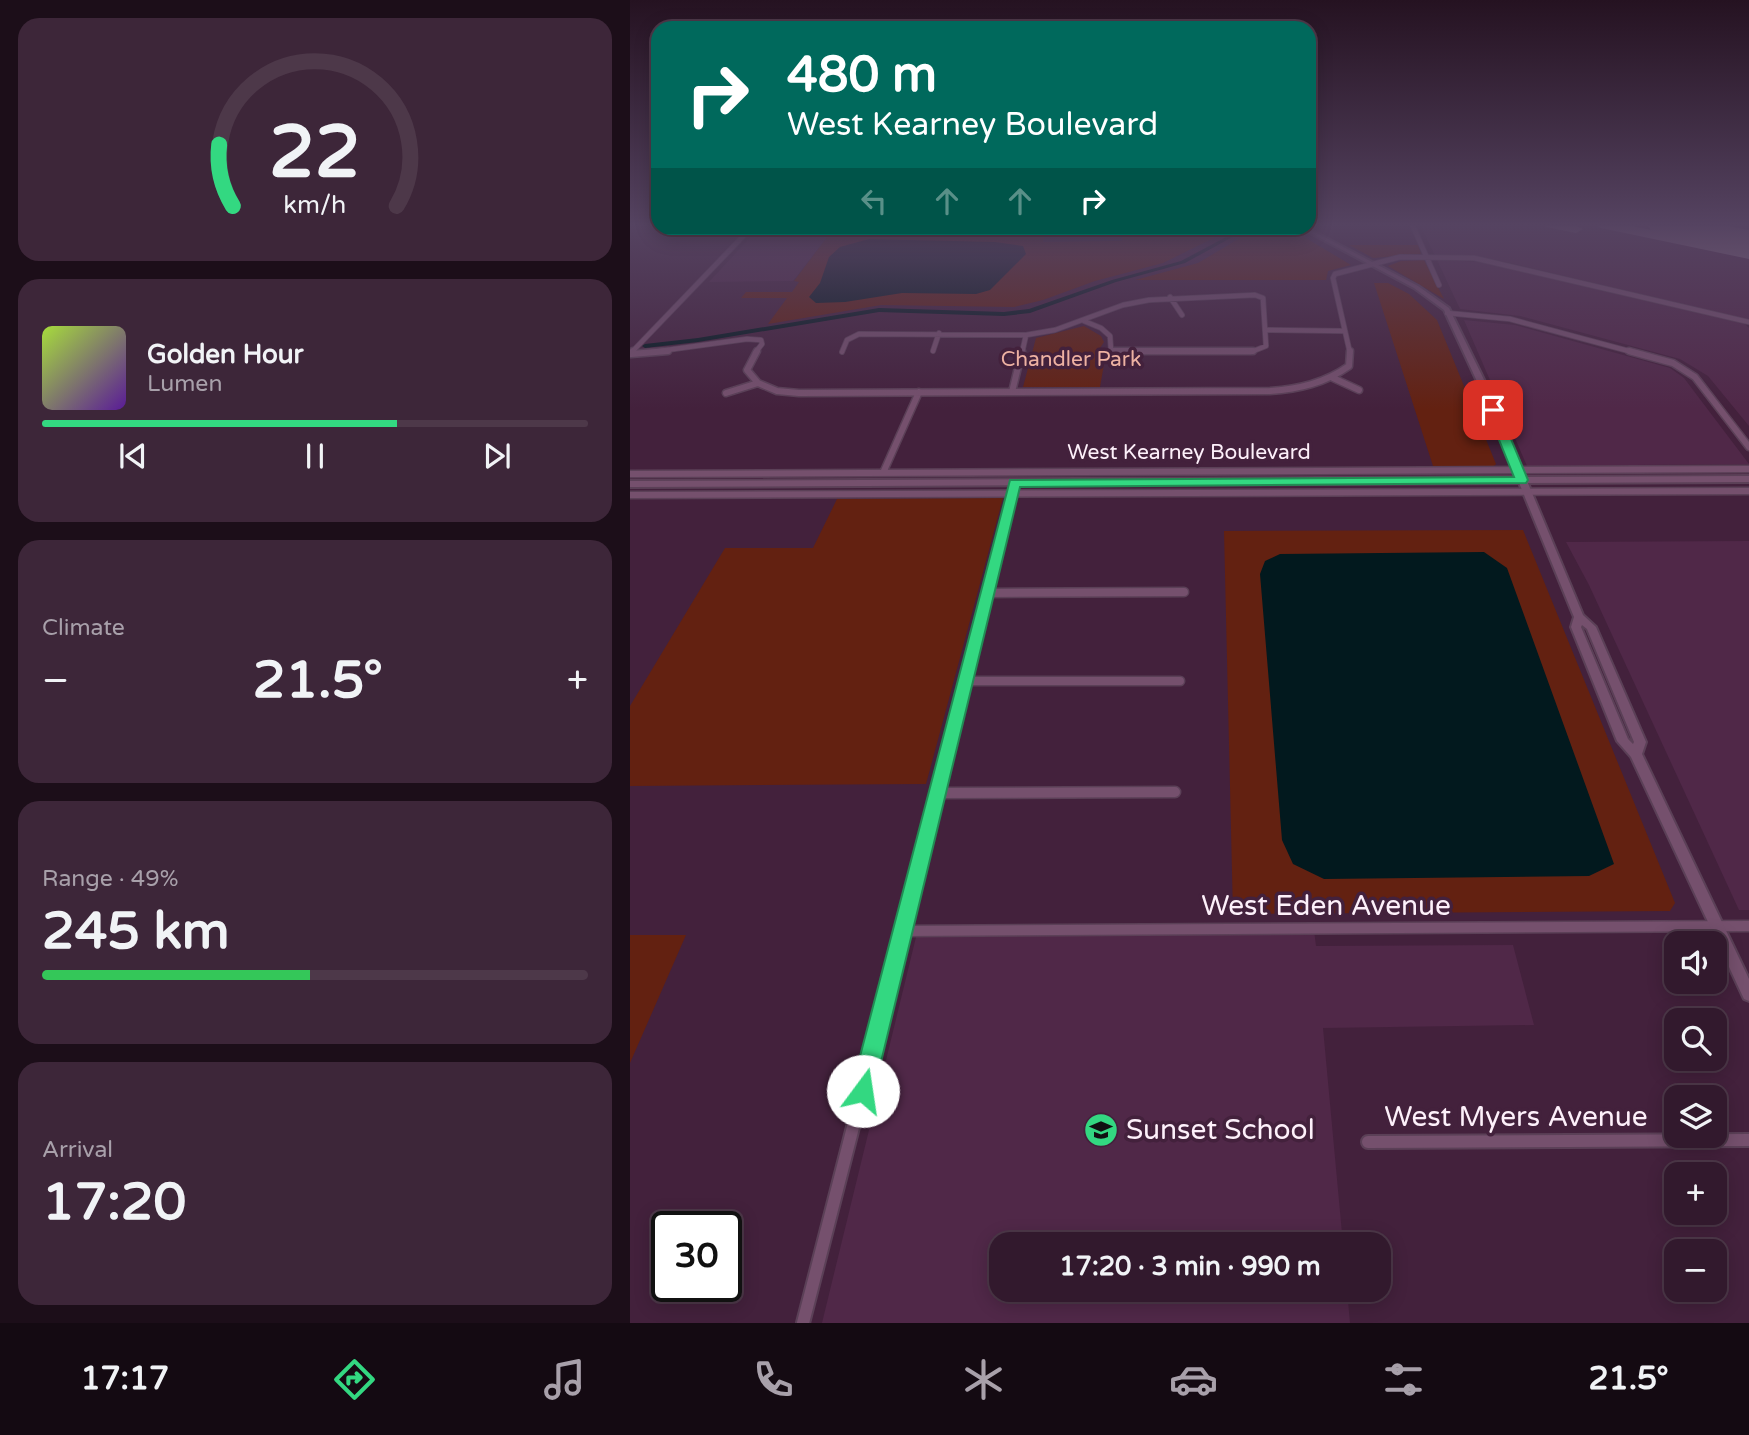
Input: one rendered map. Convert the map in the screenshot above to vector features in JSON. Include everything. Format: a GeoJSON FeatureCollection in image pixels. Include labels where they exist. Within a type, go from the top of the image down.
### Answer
{"type":"FeatureCollection","features":[{"type":"Feature","properties":{"kind":"main road","name":"West Kearney Boulevard"},"geometry":{"type":"LineString","coordinates":[[630,484],[1013,488],[1522,480],[1749,480]]}},
{"type":"Feature","properties":{"kind":"street"},"geometry":{"type":"LineString","coordinates":[[630,354],[696,286]]}},
{"type":"Feature","properties":{"kind":"street"},"geometry":{"type":"LineString","coordinates":[[630,354],[671,351],[747,339],[761,340],[763,342],[750,360],[747,370],[758,383],[786,392],[1289,390],[1333,378],[1349,366],[1350,352],[1335,286]]}},
{"type":"Feature","properties":{"kind":"street"},"geometry":{"type":"LineString","coordinates":[[1406,286],[1447,313],[1485,390],[1579,617],[1576,627],[1623,741],[1636,754],[1749,994]]}},
{"type":"Feature","properties":{"kind":"street"},"geometry":{"type":"LineString","coordinates":[[1595,286],[1749,322]]}},
{"type":"Feature","properties":{"kind":"street"},"geometry":{"type":"LineString","coordinates":[[842,352],[847,341],[859,334],[1026,335],[1084,321],[1123,304],[1170,297],[1255,295],[1263,298],[1266,346],[1251,352],[1114,352],[1111,350],[1110,336],[1101,328],[1084,321]]}},
{"type":"Feature","properties":{"kind":"street"},"geometry":{"type":"LineString","coordinates":[[1170,297],[1182,315]]}},
{"type":"Feature","properties":{"kind":"street"},"geometry":{"type":"LineString","coordinates":[[1447,313],[1510,319],[1673,363],[1695,377],[1749,447]]}},
{"type":"Feature","properties":{"kind":"street"},"geometry":{"type":"LineString","coordinates":[[1266,330],[1345,331]]}},
{"type":"Feature","properties":{"kind":"street"},"geometry":{"type":"LineString","coordinates":[[933,351],[939,333]]}},
{"type":"Feature","properties":{"kind":"street"},"geometry":{"type":"LineString","coordinates":[[1012,392],[1026,335]]}},
{"type":"Feature","properties":{"kind":"street"},"geometry":{"type":"LineString","coordinates":[[1333,378],[1359,390]]}},
{"type":"Feature","properties":{"kind":"street"},"geometry":{"type":"LineString","coordinates":[[726,393],[758,383]]}},
{"type":"Feature","properties":{"kind":"street"},"geometry":{"type":"LineString","coordinates":[[883,473],[919,392]]}},
{"type":"Feature","properties":{"kind":"street","name":"West Kearney Boulevard"},"geometry":{"type":"LineString","coordinates":[[630,474],[1749,469]]}},
{"type":"Feature","properties":{"kind":"street"},"geometry":{"type":"LineString","coordinates":[[803,1323],[989,593],[1013,488]]}},
{"type":"Feature","properties":{"kind":"street","name":"West Kearney Boulevard"},"geometry":{"type":"LineString","coordinates":[[630,495],[1013,488],[1749,491]]}},
{"type":"Feature","properties":{"kind":"street"},"geometry":{"type":"LineString","coordinates":[[989,593],[1184,592]]}},
{"type":"Feature","properties":{"kind":"street"},"geometry":{"type":"LineString","coordinates":[[966,681],[1180,681]]}},
{"type":"Feature","properties":{"kind":"street"},"geometry":{"type":"LineString","coordinates":[[938,793],[1175,792]]}},
{"type":"Feature","properties":{"kind":"street","name":"West Eden Avenue"},"geometry":{"type":"LineString","coordinates":[[903,931],[1749,926]]}},
{"type":"Feature","properties":{"kind":"street","name":"West Myers Avenue"},"geometry":{"type":"LineString","coordinates":[[1368,1142],[1749,1140]]}},
{"type":"Feature","properties":{"kind":"shaded area"},"geometry":{"type":"Polygon","coordinates":[[[818,286],[994,286],[990,290],[976,294],[902,293],[845,302],[816,303],[809,297],[818,286]]]}},
{"type":"Feature","properties":{"kind":"shaded area"},"geometry":{"type":"Polygon","coordinates":[[[1449,286],[1587,286],[1744,323],[1749,328],[1749,426],[1708,376],[1680,359],[1520,316],[1460,309],[1449,286]]]}},
{"type":"Feature","properties":{"kind":"shaded area"},"geometry":{"type":"Polygon","coordinates":[[[1606,286],[1749,286],[1749,320],[1606,286]]]}},
{"type":"Feature","properties":{"kind":"shaded area"},"geometry":{"type":"Polygon","coordinates":[[[1464,320],[1515,325],[1670,368],[1684,378],[1749,464],[1527,466],[1464,320]]]}},
{"type":"Feature","properties":{"kind":"shaded area"},"geometry":{"type":"Polygon","coordinates":[[[1749,541],[1749,910],[1739,910],[1589,585],[1566,542],[1749,541]]]}},
{"type":"Feature","properties":{"kind":"shaded area"},"geometry":{"type":"Polygon","coordinates":[[[1484,552],[1507,568],[1614,864],[1589,876],[1324,879],[1293,864],[1282,840],[1260,574],[1265,561],[1280,554],[1484,552]]]}},
{"type":"Feature","properties":{"kind":"shaded area","name":"Sunset School"},"geometry":{"type":"Polygon","coordinates":[[[1314,930],[1316,946],[1513,945],[1534,1025],[1323,1028],[1342,1232],[989,1232],[989,1302],[1348,1302],[1350,1323],[822,1323],[917,933],[1314,930]]]}},
{"type":"Feature","properties":{"kind":"green space"},"geometry":{"type":"Polygon","coordinates":[[[796,286],[1082,286],[1014,307],[881,305],[768,324],[787,298],[741,298],[746,292],[792,292],[796,286]]]}},
{"type":"Feature","properties":{"kind":"green space"},"geometry":{"type":"Polygon","coordinates":[[[1375,286],[1393,286],[1409,294],[1437,320],[1496,464],[1433,466],[1375,286]]]}},
{"type":"Feature","properties":{"kind":"green space"},"geometry":{"type":"Polygon","coordinates":[[[1421,286],[1437,286],[1444,299],[1421,286]]]}},
{"type":"Feature","properties":{"kind":"green space","name":"Chandler Park"},"geometry":{"type":"Polygon","coordinates":[[[1084,326],[1101,336],[1104,342],[1100,348],[1116,359],[1104,364],[1100,387],[1023,387],[1036,338],[1084,326]]]}},
{"type":"Feature","properties":{"kind":"green space"},"geometry":{"type":"Polygon","coordinates":[[[1003,498],[926,784],[630,786],[630,706],[725,548],[813,548],[837,499],[1003,498]]]}},
{"type":"Feature","properties":{"kind":"green space"},"geometry":{"type":"Polygon","coordinates":[[[1523,530],[1675,903],[1670,911],[1233,914],[1224,531],[1523,530]]]}},
{"type":"Feature","properties":{"kind":"green space"},"geometry":{"type":"Polygon","coordinates":[[[630,935],[686,935],[630,1063],[630,935]]]}},
{"type":"Feature","properties":{"kind":"waterway"},"geometry":{"type":"LineString","coordinates":[[645,346],[698,340],[879,310],[1004,314],[1030,311],[1101,286]]}},
{"type":"Feature","properties":{"kind":"place","name":"Sunset School"},"geometry":{"type":"Point","coordinates":[1101,1130]}},
{"type":"Feature","properties":{"kind":"route"},"geometry":{"type":"LineString","coordinates":[[863,1091],[989,593],[1014,483],[1522,480],[1493,410]]}}]}
